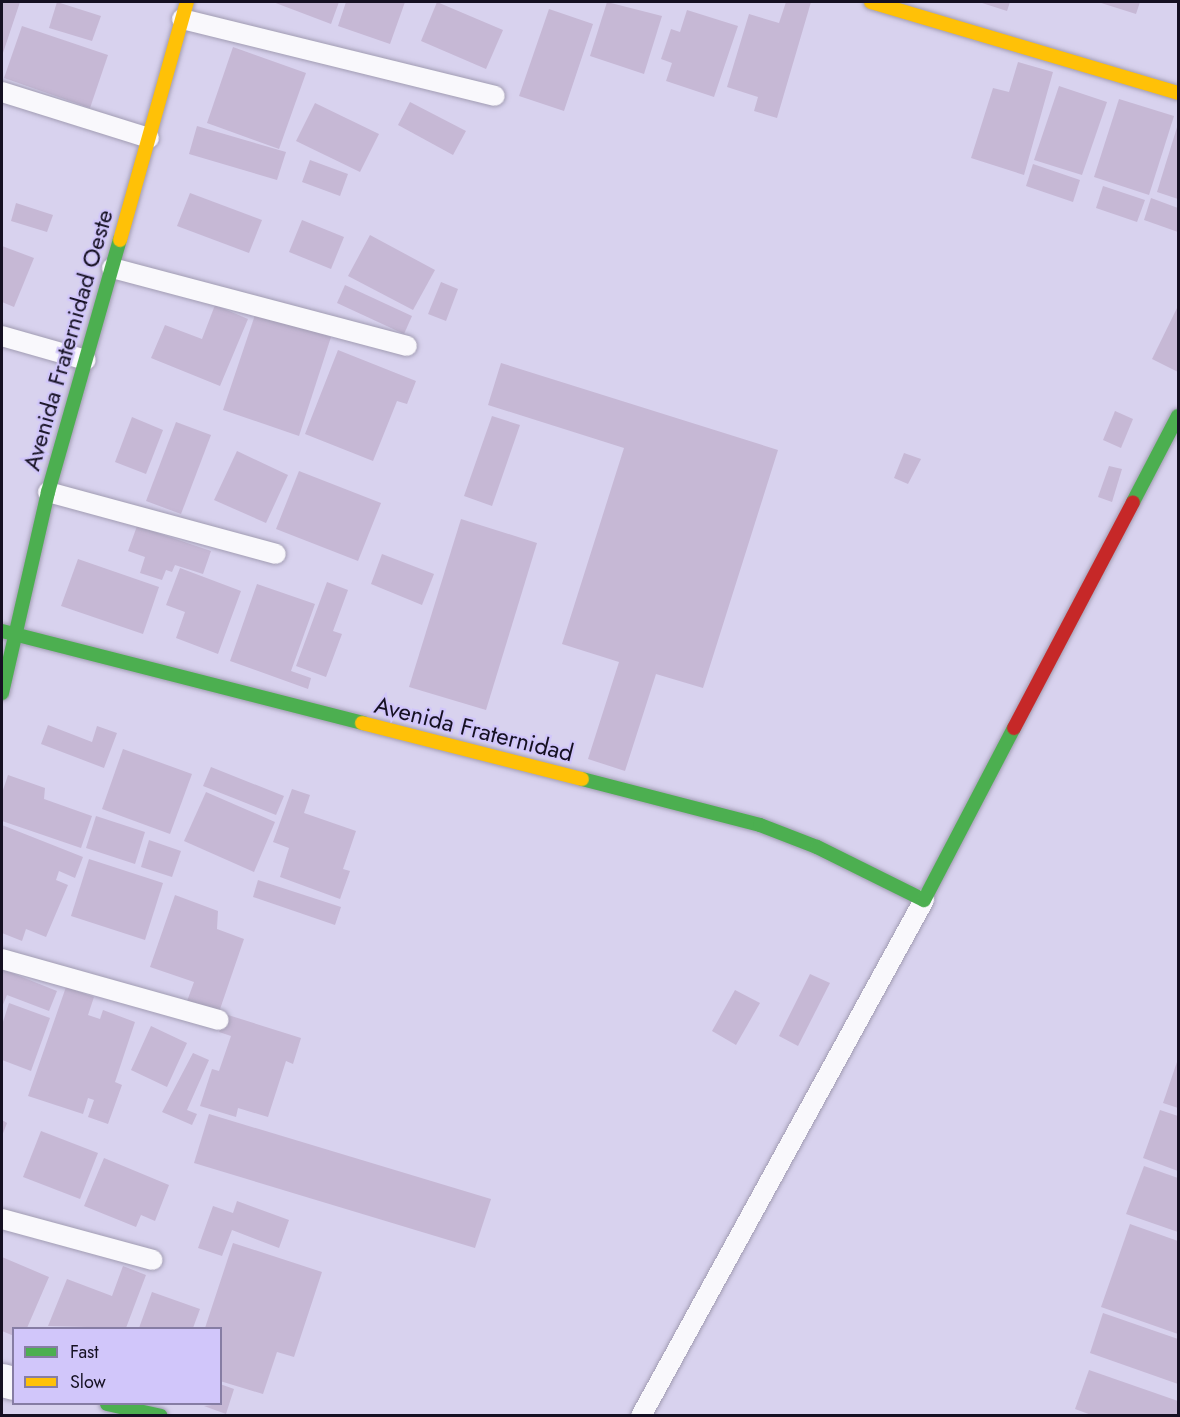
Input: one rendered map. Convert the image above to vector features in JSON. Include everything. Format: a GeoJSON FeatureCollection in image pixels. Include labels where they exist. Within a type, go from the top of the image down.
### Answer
{"type":"FeatureCollection","features":[{"type":"Feature","properties":{"kind":"street"},"geometry":{"type":"LineString","coordinates":[[871,2],[1179,93]]}},
{"type":"Feature","properties":{"kind":"street","name":"Avenida Fraternidad Oeste"},"geometry":{"type":"LineString","coordinates":[[2,693],[8,633],[185,10]]}},
{"type":"Feature","properties":{"kind":"street"},"geometry":{"type":"LineString","coordinates":[[924,900],[1179,416]]}},
{"type":"Feature","properties":{"kind":"street","name":"Avenida Fraternidad"},"geometry":{"type":"LineString","coordinates":[[8,633],[760,825],[817,847],[924,900]]}},
{"type":"Feature","properties":{"kind":"street"},"geometry":{"type":"LineString","coordinates":[[112,1405],[161,1416]]}},
{"type":"Feature","properties":{"kind":"lane"},"geometry":{"type":"LineString","coordinates":[[185,10],[495,96]]}},
{"type":"Feature","properties":{"kind":"lane"},"geometry":{"type":"LineString","coordinates":[[2,92],[149,138]]}},
{"type":"Feature","properties":{"kind":"lane"},"geometry":{"type":"LineString","coordinates":[[112,268],[407,346]]}},
{"type":"Feature","properties":{"kind":"lane"},"geometry":{"type":"LineString","coordinates":[[2,336],[86,360]]}},
{"type":"Feature","properties":{"kind":"lane"},"geometry":{"type":"LineString","coordinates":[[48,492],[276,554]]}},
{"type":"Feature","properties":{"kind":"lane"},"geometry":{"type":"LineString","coordinates":[[641,1416],[924,900]]}},
{"type":"Feature","properties":{"kind":"lane"},"geometry":{"type":"LineString","coordinates":[[2,959],[219,1020]]}},
{"type":"Feature","properties":{"kind":"lane"},"geometry":{"type":"LineString","coordinates":[[2,1219],[153,1260]]}},
{"type":"Feature","properties":{"kind":"building"},"geometry":{"type":"Polygon","coordinates":[[[2,2],[20,2],[2,56],[2,2]]]}},
{"type":"Feature","properties":{"kind":"building"},"geometry":{"type":"Polygon","coordinates":[[[57,2],[101,16],[92,41],[49,28],[57,2]]]}},
{"type":"Feature","properties":{"kind":"building"},"geometry":{"type":"Polygon","coordinates":[[[273,2],[339,2],[331,24],[273,2]]]}},
{"type":"Feature","properties":{"kind":"building"},"geometry":{"type":"Polygon","coordinates":[[[346,2],[405,2],[390,44],[338,26],[346,2]]]}},
{"type":"Feature","properties":{"kind":"building"},"geometry":{"type":"Polygon","coordinates":[[[437,2],[503,30],[486,69],[421,41],[437,2]]]}},
{"type":"Feature","properties":{"kind":"building"},"geometry":{"type":"Polygon","coordinates":[[[607,2],[662,16],[644,74],[590,56],[607,2]]]}},
{"type":"Feature","properties":{"kind":"building"},"geometry":{"type":"Polygon","coordinates":[[[786,2],[811,2],[777,118],[754,111],[758,97],[727,87],[749,14],[779,23],[786,2]]]}},
{"type":"Feature","properties":{"kind":"building"},"geometry":{"type":"Polygon","coordinates":[[[979,2],[1010,2],[1007,11],[979,2]]]}},
{"type":"Feature","properties":{"kind":"building"},"geometry":{"type":"Polygon","coordinates":[[[1098,2],[1140,2],[1136,14],[1098,2]]]}},
{"type":"Feature","properties":{"kind":"building"},"geometry":{"type":"Polygon","coordinates":[[[549,9],[593,24],[564,111],[519,96],[549,9]]]}},
{"type":"Feature","properties":{"kind":"building"},"geometry":{"type":"Polygon","coordinates":[[[687,10],[738,26],[714,97],[666,81],[672,63],[661,59],[671,29],[680,32],[687,10]]]}},
{"type":"Feature","properties":{"kind":"building"},"geometry":{"type":"Polygon","coordinates":[[[22,26],[108,55],[90,108],[4,78],[22,26]]]}},
{"type":"Feature","properties":{"kind":"building"},"geometry":{"type":"Polygon","coordinates":[[[233,47],[306,73],[279,149],[207,123],[233,47]]]}},
{"type":"Feature","properties":{"kind":"building"},"geometry":{"type":"Polygon","coordinates":[[[1018,62],[1053,72],[1024,175],[971,158],[993,88],[1009,92],[1018,62]]]}},
{"type":"Feature","properties":{"kind":"building"},"geometry":{"type":"Polygon","coordinates":[[[1059,86],[1107,102],[1082,175],[1034,160],[1059,86]]]}},
{"type":"Feature","properties":{"kind":"building"},"geometry":{"type":"Polygon","coordinates":[[[1119,99],[1174,116],[1149,195],[1094,177],[1119,99]]]}},
{"type":"Feature","properties":{"kind":"building"},"geometry":{"type":"Polygon","coordinates":[[[410,102],[466,131],[453,155],[398,125],[410,102]]]}},
{"type":"Feature","properties":{"kind":"building"},"geometry":{"type":"Polygon","coordinates":[[[315,103],[379,134],[360,172],[296,141],[315,103]]]}},
{"type":"Feature","properties":{"kind":"building"},"geometry":{"type":"Polygon","coordinates":[[[1178,124],[1178,199],[1157,192],[1178,124]]]}},
{"type":"Feature","properties":{"kind":"building"},"geometry":{"type":"Polygon","coordinates":[[[197,126],[286,152],[277,180],[189,154],[197,126]]]}},
{"type":"Feature","properties":{"kind":"building"},"geometry":{"type":"Polygon","coordinates":[[[310,160],[348,174],[340,196],[302,182],[310,160]]]}},
{"type":"Feature","properties":{"kind":"building"},"geometry":{"type":"Polygon","coordinates":[[[1033,164],[1080,180],[1073,202],[1026,186],[1033,164]]]}},
{"type":"Feature","properties":{"kind":"building"},"geometry":{"type":"Polygon","coordinates":[[[1103,186],[1145,200],[1137,222],[1096,208],[1103,186]]]}},
{"type":"Feature","properties":{"kind":"building"},"geometry":{"type":"Polygon","coordinates":[[[190,193],[262,220],[249,253],[177,226],[190,193]]]}},
{"type":"Feature","properties":{"kind":"building"},"geometry":{"type":"Polygon","coordinates":[[[1151,198],[1178,208],[1178,232],[1144,220],[1151,198]]]}},
{"type":"Feature","properties":{"kind":"building"},"geometry":{"type":"Polygon","coordinates":[[[16,203],[53,215],[47,232],[11,221],[16,203]]]}},
{"type":"Feature","properties":{"kind":"building"},"geometry":{"type":"Polygon","coordinates":[[[302,220],[344,237],[331,269],[289,252],[302,220]]]}},
{"type":"Feature","properties":{"kind":"building"},"geometry":{"type":"Polygon","coordinates":[[[370,235],[435,270],[413,310],[348,276],[370,235]]]}},
{"type":"Feature","properties":{"kind":"building"},"geometry":{"type":"Polygon","coordinates":[[[2,246],[34,258],[14,307],[2,302],[2,246]]]}},
{"type":"Feature","properties":{"kind":"building"},"geometry":{"type":"Polygon","coordinates":[[[441,282],[458,289],[446,321],[428,314],[441,282]]]}},
{"type":"Feature","properties":{"kind":"building"},"geometry":{"type":"Polygon","coordinates":[[[345,285],[412,316],[404,334],[337,303],[345,285]]]}},
{"type":"Feature","properties":{"kind":"building"},"geometry":{"type":"Polygon","coordinates":[[[215,305],[248,319],[220,386],[151,358],[165,325],[202,339],[215,305]]]}},
{"type":"Feature","properties":{"kind":"building"},"geometry":{"type":"Polygon","coordinates":[[[1178,306],[1178,372],[1152,359],[1178,306]]]}},
{"type":"Feature","properties":{"kind":"building"},"geometry":{"type":"Polygon","coordinates":[[[256,312],[331,337],[299,436],[223,410],[256,312]]]}},
{"type":"Feature","properties":{"kind":"building"},"geometry":{"type":"Polygon","coordinates":[[[338,350],[416,381],[407,404],[397,401],[373,461],[305,434],[338,350]]]}},
{"type":"Feature","properties":{"kind":"building"},"geometry":{"type":"Polygon","coordinates":[[[501,363],[778,450],[703,688],[656,674],[625,771],[588,759],[619,662],[562,644],[624,448],[488,405],[501,363]]]}},
{"type":"Feature","properties":{"kind":"building"},"geometry":{"type":"Polygon","coordinates":[[[1115,411],[1133,419],[1121,448],[1103,440],[1115,411]]]}},
{"type":"Feature","properties":{"kind":"building"},"geometry":{"type":"Polygon","coordinates":[[[492,416],[520,425],[492,506],[464,496],[492,416]]]}},
{"type":"Feature","properties":{"kind":"building"},"geometry":{"type":"Polygon","coordinates":[[[132,417],[163,430],[146,474],[115,462],[132,417]]]}},
{"type":"Feature","properties":{"kind":"building"},"geometry":{"type":"Polygon","coordinates":[[[176,422],[211,435],[181,514],[146,501],[176,422]]]}},
{"type":"Feature","properties":{"kind":"building"},"geometry":{"type":"Polygon","coordinates":[[[237,451],[288,475],[266,523],[214,500],[237,451]]]}},
{"type":"Feature","properties":{"kind":"building"},"geometry":{"type":"Polygon","coordinates":[[[904,453],[921,459],[908,484],[894,478],[904,453]]]}},
{"type":"Feature","properties":{"kind":"building"},"geometry":{"type":"Polygon","coordinates":[[[1109,466],[1122,469],[1112,502],[1098,497],[1109,466]]]}},
{"type":"Feature","properties":{"kind":"building"},"geometry":{"type":"Polygon","coordinates":[[[299,471],[381,503],[358,561],[276,529],[299,471]]]}},
{"type":"Feature","properties":{"kind":"building"},"geometry":{"type":"Polygon","coordinates":[[[461,519],[537,543],[486,710],[409,687],[461,519]]]}},
{"type":"Feature","properties":{"kind":"building"},"geometry":{"type":"Polygon","coordinates":[[[137,526],[211,551],[203,574],[175,565],[172,572],[166,570],[162,580],[140,573],[145,557],[128,551],[137,526]]]}},
{"type":"Feature","properties":{"kind":"building"},"geometry":{"type":"Polygon","coordinates":[[[382,554],[434,574],[422,605],[371,584],[382,554]]]}},
{"type":"Feature","properties":{"kind":"building"},"geometry":{"type":"Polygon","coordinates":[[[78,559],[159,587],[143,634],[61,606],[78,559]]]}},
{"type":"Feature","properties":{"kind":"building"},"geometry":{"type":"Polygon","coordinates":[[[180,568],[241,591],[218,654],[176,638],[185,612],[166,605],[180,568]]]}},
{"type":"Feature","properties":{"kind":"building"},"geometry":{"type":"Polygon","coordinates":[[[327,582],[348,590],[333,631],[342,634],[326,677],[296,666],[327,582]]]}},
{"type":"Feature","properties":{"kind":"building"},"geometry":{"type":"Polygon","coordinates":[[[257,584],[315,604],[291,671],[311,678],[308,689],[230,661],[257,584]]]}},
{"type":"Feature","properties":{"kind":"building"},"geometry":{"type":"Polygon","coordinates":[[[48,725],[92,742],[97,726],[117,733],[104,768],[41,744],[48,725]]]}},
{"type":"Feature","properties":{"kind":"building"},"geometry":{"type":"Polygon","coordinates":[[[123,749],[192,774],[170,834],[102,809],[123,749]]]}},
{"type":"Feature","properties":{"kind":"building"},"geometry":{"type":"Polygon","coordinates":[[[211,767],[284,796],[276,815],[203,786],[211,767]]]}},
{"type":"Feature","properties":{"kind":"building"},"geometry":{"type":"Polygon","coordinates":[[[8,775],[45,788],[44,799],[92,816],[81,848],[2,821],[2,793],[8,775]]]}},
{"type":"Feature","properties":{"kind":"building"},"geometry":{"type":"Polygon","coordinates":[[[292,789],[310,795],[304,813],[356,831],[343,869],[350,871],[340,899],[280,877],[289,848],[273,842],[292,789]]]}},
{"type":"Feature","properties":{"kind":"building"},"geometry":{"type":"Polygon","coordinates":[[[206,792],[275,822],[254,872],[184,841],[206,792]]]}},
{"type":"Feature","properties":{"kind":"building"},"geometry":{"type":"Polygon","coordinates":[[[96,816],[145,832],[135,864],[86,848],[96,816]]]}},
{"type":"Feature","properties":{"kind":"building"},"geometry":{"type":"Polygon","coordinates":[[[2,825],[83,857],[75,878],[59,871],[56,880],[68,885],[46,937],[26,929],[22,941],[2,933],[2,825]]]}},
{"type":"Feature","properties":{"kind":"building"},"geometry":{"type":"Polygon","coordinates":[[[149,840],[181,851],[172,877],[141,867],[149,840]]]}},
{"type":"Feature","properties":{"kind":"building"},"geometry":{"type":"Polygon","coordinates":[[[89,859],[163,883],[145,940],[71,916],[89,859]]]}},
{"type":"Feature","properties":{"kind":"building"},"geometry":{"type":"Polygon","coordinates":[[[258,880],[341,907],[335,925],[253,897],[258,880]]]}},
{"type":"Feature","properties":{"kind":"building"},"geometry":{"type":"Polygon","coordinates":[[[175,895],[218,911],[217,929],[244,939],[218,1015],[186,1004],[194,982],[150,967],[175,895]]]}},
{"type":"Feature","properties":{"kind":"building"},"geometry":{"type":"Polygon","coordinates":[[[2,969],[57,991],[49,1011],[7,995],[2,1007],[2,969]]]}},
{"type":"Feature","properties":{"kind":"building"},"geometry":{"type":"Polygon","coordinates":[[[810,974],[830,983],[798,1046],[779,1036],[810,974]]]}},
{"type":"Feature","properties":{"kind":"building"},"geometry":{"type":"Polygon","coordinates":[[[66,987],[94,997],[88,1015],[100,1019],[103,1010],[135,1022],[115,1082],[122,1085],[108,1124],[88,1117],[94,1100],[88,1098],[83,1114],[28,1096],[66,987]]]}},
{"type":"Feature","properties":{"kind":"building"},"geometry":{"type":"Polygon","coordinates":[[[735,990],[760,1003],[736,1045],[712,1031],[735,990]]]}},
{"type":"Feature","properties":{"kind":"building"},"geometry":{"type":"Polygon","coordinates":[[[9,1003],[50,1018],[31,1071],[2,1060],[2,1025],[9,1003]]]}},
{"type":"Feature","properties":{"kind":"building"},"geometry":{"type":"Polygon","coordinates":[[[225,1014],[301,1038],[293,1064],[286,1061],[268,1117],[238,1108],[236,1117],[200,1106],[212,1069],[219,1071],[231,1036],[219,1032],[225,1014]]]}},
{"type":"Feature","properties":{"kind":"building"},"geometry":{"type":"Polygon","coordinates":[[[151,1026],[187,1043],[167,1087],[131,1070],[151,1026]]]}},
{"type":"Feature","properties":{"kind":"building"},"geometry":{"type":"Polygon","coordinates":[[[193,1053],[209,1060],[187,1110],[197,1114],[192,1125],[162,1112],[193,1053]]]}},
{"type":"Feature","properties":{"kind":"building"},"geometry":{"type":"Polygon","coordinates":[[[1178,1059],[1178,1108],[1163,1103],[1178,1059]]]}},
{"type":"Feature","properties":{"kind":"building"},"geometry":{"type":"Polygon","coordinates":[[[1160,1110],[1178,1116],[1178,1171],[1143,1158],[1160,1110]]]}},
{"type":"Feature","properties":{"kind":"building"},"geometry":{"type":"Polygon","coordinates":[[[209,1114],[491,1199],[475,1248],[194,1163],[209,1114]]]}},
{"type":"Feature","properties":{"kind":"building"},"geometry":{"type":"Polygon","coordinates":[[[2,1120],[7,1123],[2,1136],[2,1120]]]}},
{"type":"Feature","properties":{"kind":"building"},"geometry":{"type":"Polygon","coordinates":[[[41,1131],[98,1153],[80,1199],[23,1177],[41,1131]]]}},
{"type":"Feature","properties":{"kind":"building"},"geometry":{"type":"Polygon","coordinates":[[[104,1158],[169,1185],[155,1221],[141,1215],[136,1227],[84,1206],[104,1158]]]}},
{"type":"Feature","properties":{"kind":"building"},"geometry":{"type":"Polygon","coordinates":[[[1144,1166],[1178,1178],[1178,1232],[1126,1214],[1144,1166]]]}},
{"type":"Feature","properties":{"kind":"building"},"geometry":{"type":"Polygon","coordinates":[[[237,1201],[289,1220],[279,1248],[232,1230],[222,1256],[198,1248],[213,1206],[233,1213],[237,1201]]]}},
{"type":"Feature","properties":{"kind":"building"},"geometry":{"type":"Polygon","coordinates":[[[1130,1224],[1178,1241],[1178,1334],[1101,1307],[1130,1224]]]}},
{"type":"Feature","properties":{"kind":"building"},"geometry":{"type":"Polygon","coordinates":[[[233,1243],[322,1272],[294,1357],[277,1352],[263,1394],[222,1382],[222,1327],[205,1327],[233,1243]]]}},
{"type":"Feature","properties":{"kind":"building"},"geometry":{"type":"Polygon","coordinates":[[[2,1257],[49,1277],[27,1327],[12,1327],[12,1335],[2,1331],[2,1257]]]}},
{"type":"Feature","properties":{"kind":"building"},"geometry":{"type":"Polygon","coordinates":[[[123,1266],[146,1275],[126,1327],[48,1326],[67,1279],[112,1296],[123,1266]]]}},
{"type":"Feature","properties":{"kind":"building"},"geometry":{"type":"Polygon","coordinates":[[[152,1292],[200,1309],[193,1327],[139,1327],[152,1292]]]}},
{"type":"Feature","properties":{"kind":"building"},"geometry":{"type":"Polygon","coordinates":[[[1103,1313],[1178,1339],[1178,1384],[1090,1353],[1103,1313]]]}},
{"type":"Feature","properties":{"kind":"building"},"geometry":{"type":"Polygon","coordinates":[[[1089,1370],[1178,1401],[1178,1416],[1094,1416],[1075,1409],[1089,1370]]]}},
{"type":"Feature","properties":{"kind":"building"},"geometry":{"type":"Polygon","coordinates":[[[222,1385],[234,1389],[226,1414],[204,1406],[222,1405],[222,1385]]]}},
{"type":"Feature","properties":{"kind":"traffic: fast"},"geometry":{"type":"LineString","coordinates":[[2,693],[48,492],[120,240]]}},
{"type":"Feature","properties":{"kind":"traffic: fast"},"geometry":{"type":"LineString","coordinates":[[1133,502],[1178,416]]}},
{"type":"Feature","properties":{"kind":"traffic: fast"},"geometry":{"type":"LineString","coordinates":[[2,631],[362,723]]}},
{"type":"Feature","properties":{"kind":"traffic: fast"},"geometry":{"type":"LineString","coordinates":[[582,779],[760,825],[817,847],[924,900],[1014,728]]}},
{"type":"Feature","properties":{"kind":"traffic: fast"},"geometry":{"type":"LineString","coordinates":[[112,1405],[161,1416]]}},
{"type":"Feature","properties":{"kind":"traffic: slow"},"geometry":{"type":"LineString","coordinates":[[120,240],[187,2]]}},
{"type":"Feature","properties":{"kind":"traffic: slow"},"geometry":{"type":"LineString","coordinates":[[871,2],[1178,93]]}},
{"type":"Feature","properties":{"kind":"traffic: slow"},"geometry":{"type":"LineString","coordinates":[[362,723],[582,779]]}},
{"type":"Feature","properties":{"kind":"traffic: jam"},"geometry":{"type":"LineString","coordinates":[[1014,728],[1133,502]]}}]}
